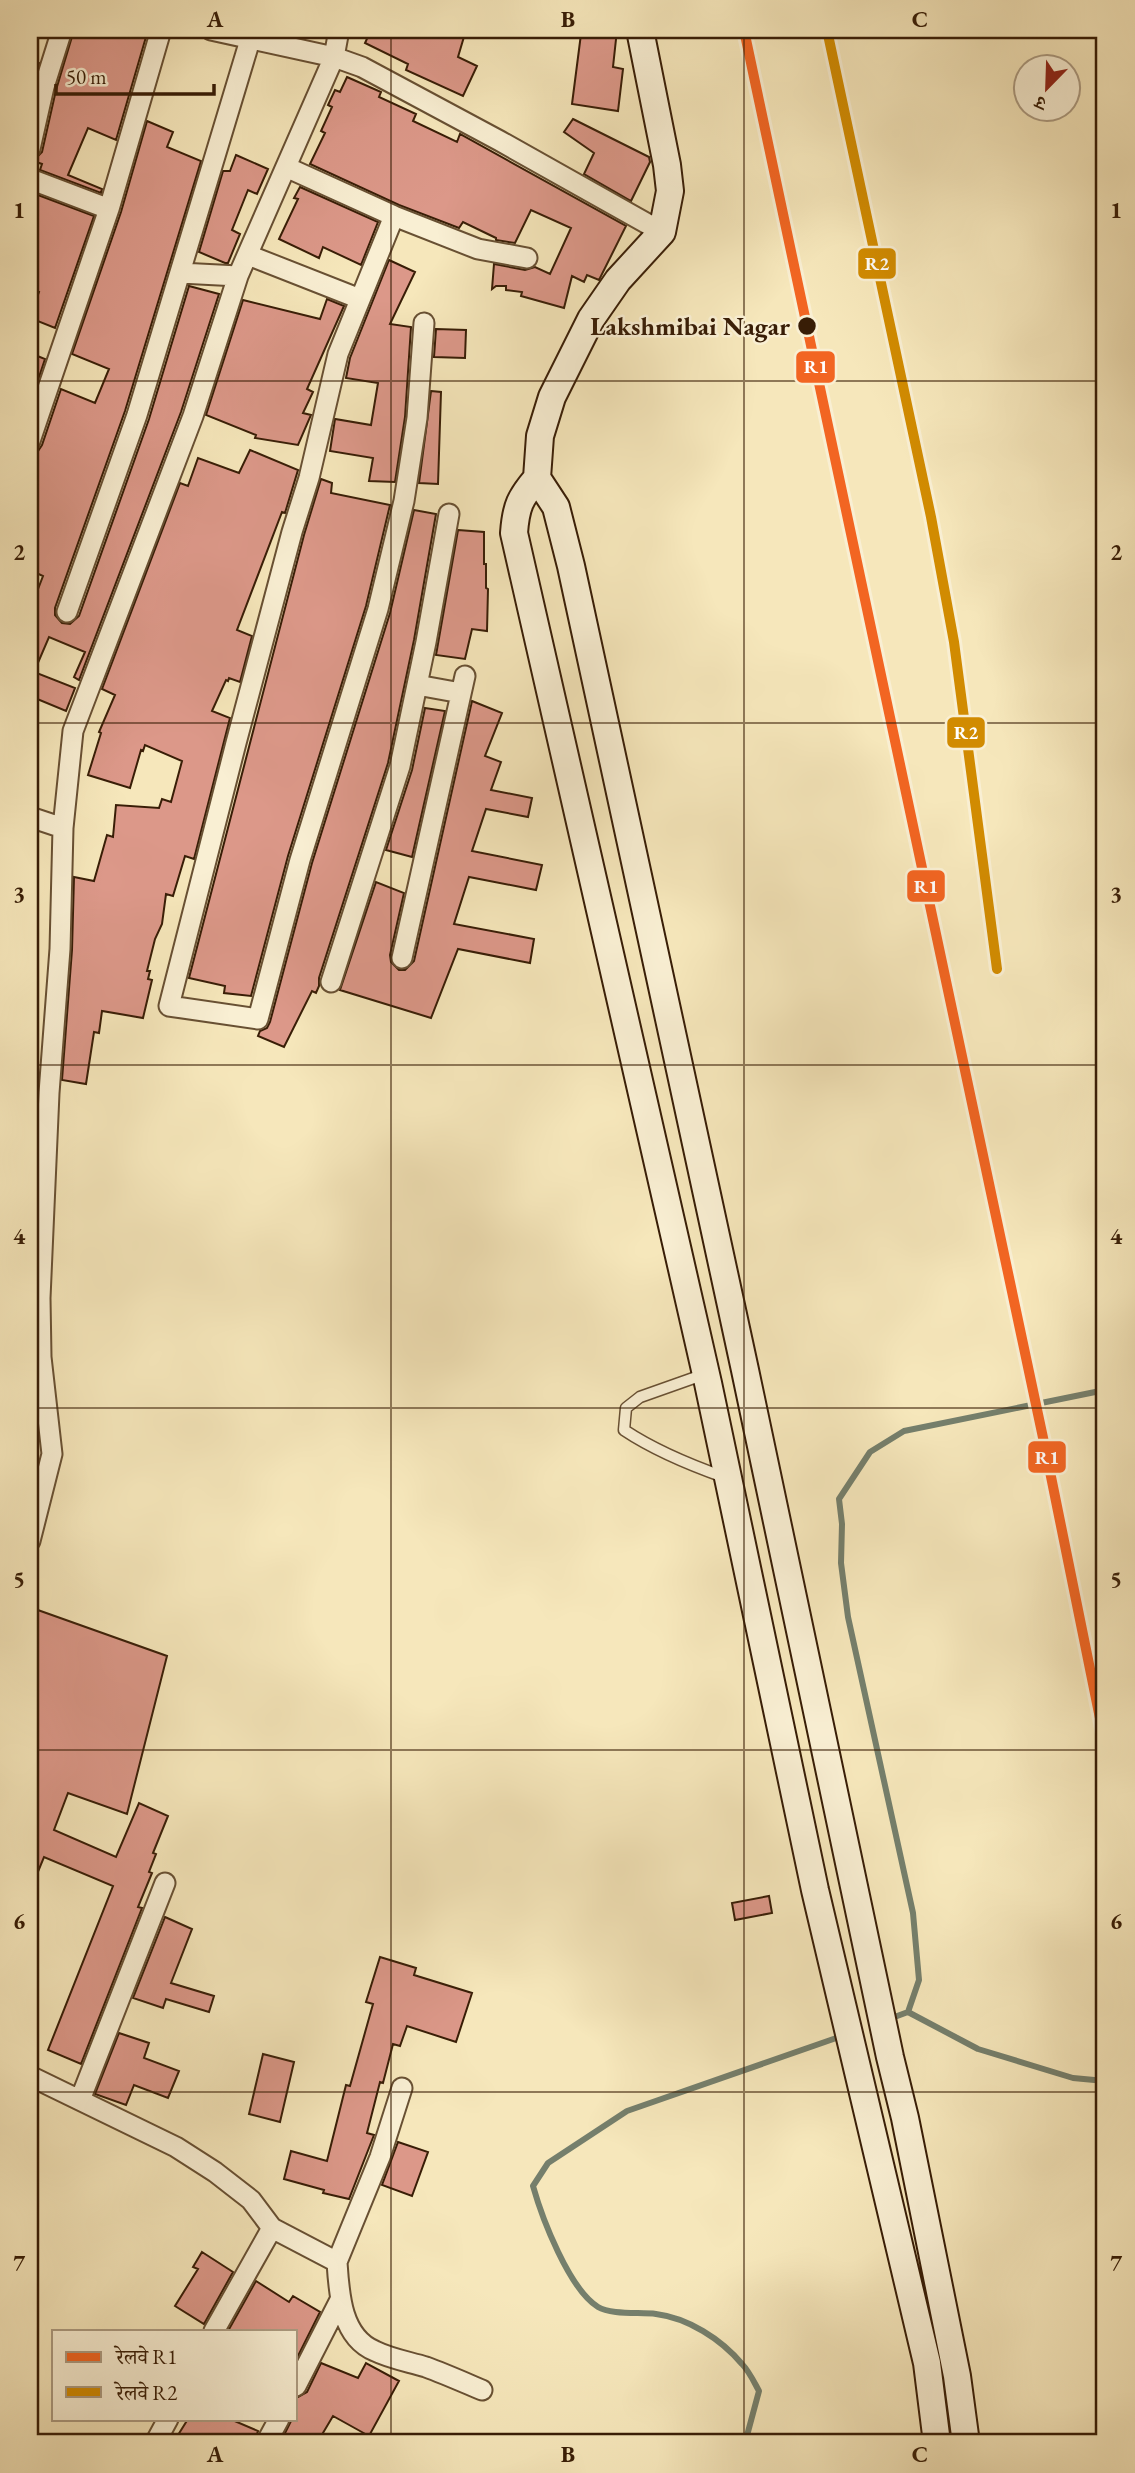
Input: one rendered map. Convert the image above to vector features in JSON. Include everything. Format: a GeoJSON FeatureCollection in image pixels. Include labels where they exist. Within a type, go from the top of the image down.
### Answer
{"type":"FeatureCollection","features":[{"type":"Feature","properties":{"kind":"street"},"geometry":{"type":"LineString","coordinates":[[30,149],[44,87],[62,30]]}},
{"type":"Feature","properties":{"kind":"street"},"geometry":{"type":"LineString","coordinates":[[30,441],[109,209],[161,30]]}},
{"type":"Feature","properties":{"kind":"street"},"geometry":{"type":"LineString","coordinates":[[211,30],[334,57],[362,67],[662,232]]}},
{"type":"Feature","properties":{"kind":"street"},"geometry":{"type":"LineString","coordinates":[[30,1541],[52,1454],[41,1346],[39,1090],[60,949],[63,828],[73,731],[193,416],[239,276],[334,57],[339,30]]}},
{"type":"Feature","properties":{"kind":"street"},"geometry":{"type":"LineString","coordinates":[[640,30],[669,178],[670,191],[662,232],[618,280],[591,319],[552,397],[540,436],[537,478],[556,507],[571,566],[905,2118],[954,2363],[966,2443]]}},
{"type":"Feature","properties":{"kind":"street"},"geometry":{"type":"LineString","coordinates":[[67,612],[137,415],[250,40]]}},
{"type":"Feature","properties":{"kind":"street"},"geometry":{"type":"LineString","coordinates":[[286,167],[394,216],[478,249],[527,258]]}},
{"type":"Feature","properties":{"kind":"street"},"geometry":{"type":"LineString","coordinates":[[30,179],[109,209]]}},
{"type":"Feature","properties":{"kind":"street"},"geometry":{"type":"LineString","coordinates":[[394,216],[338,354],[309,478],[243,716],[169,1006],[258,1018],[300,860],[378,609],[404,501],[417,418],[424,323]]}},
{"type":"Feature","properties":{"kind":"street"},"geometry":{"type":"LineString","coordinates":[[248,255],[360,299]]}},
{"type":"Feature","properties":{"kind":"street"},"geometry":{"type":"LineString","coordinates":[[180,273],[239,276]]}},
{"type":"Feature","properties":{"kind":"street"},"geometry":{"type":"LineString","coordinates":[[537,478],[522,495],[515,513],[514,533],[705,1374],[815,1890],[926,2363],[937,2443]]}},
{"type":"Feature","properties":{"kind":"street"},"geometry":{"type":"LineString","coordinates":[[331,982],[400,766],[449,514]]}},
{"type":"Feature","properties":{"kind":"street"},"geometry":{"type":"LineString","coordinates":[[402,958],[463,684],[417,685]]}},
{"type":"Feature","properties":{"kind":"street"},"geometry":{"type":"LineString","coordinates":[[30,817],[63,828]]}},
{"type":"Feature","properties":{"kind":"street"},"geometry":{"type":"LineString","coordinates":[[80,2100],[165,1883]]}},
{"type":"Feature","properties":{"kind":"street"},"geometry":{"type":"LineString","coordinates":[[30,2076],[176,2147],[251,2200],[272,2228],[337,2262]]}},
{"type":"Feature","properties":{"kind":"street"},"geometry":{"type":"LineString","coordinates":[[401,2088],[380,2157],[337,2262],[340,2300],[354,2334],[374,2351],[428,2368],[482,2390]]}},
{"type":"Feature","properties":{"kind":"street"},"geometry":{"type":"LineString","coordinates":[[215,2330],[272,2228]]}},
{"type":"Feature","properties":{"kind":"street"},"geometry":{"type":"LineString","coordinates":[[298,2382],[340,2300]]}},
{"type":"Feature","properties":{"kind":"street"},"geometry":{"type":"LineString","coordinates":[[155,2443],[167,2420]]}},
{"type":"Feature","properties":{"kind":"street"},"geometry":{"type":"LineString","coordinates":[[266,2443],[278,2420]]}},
{"type":"Feature","properties":{"kind":"lane"},"geometry":{"type":"LineString","coordinates":[[705,1374],[640,1397],[626,1408],[624,1430],[700,1469],[728,1479]]}},
{"type":"Feature","properties":{"kind":"building"},"geometry":{"type":"Polygon","coordinates":[[[74,30],[148,30],[116,140],[88,128],[68,175],[102,189],[101,193],[40,170],[42,164],[33,161],[42,152],[56,90],[74,30]]]}},
{"type":"Feature","properties":{"kind":"building"},"geometry":{"type":"Polygon","coordinates":[[[371,30],[466,30],[458,57],[477,66],[463,96],[406,70],[408,64],[365,43],[371,30]]]}},
{"type":"Feature","properties":{"kind":"building"},"geometry":{"type":"Polygon","coordinates":[[[600,30],[617,30],[613,67],[623,69],[618,111],[572,104],[581,34],[600,37],[600,30]]]}},
{"type":"Feature","properties":{"kind":"building"},"geometry":{"type":"Polygon","coordinates":[[[30,59],[39,63],[30,94],[30,59]]]}},
{"type":"Feature","properties":{"kind":"building"},"geometry":{"type":"Polygon","coordinates":[[[347,77],[381,92],[379,97],[416,114],[413,121],[457,142],[460,134],[626,226],[599,280],[587,275],[584,282],[572,276],[564,308],[521,296],[522,292],[506,290],[506,286],[492,289],[494,264],[525,270],[535,267],[550,274],[571,228],[531,210],[515,243],[496,240],[463,222],[459,228],[399,205],[310,164],[325,133],[321,131],[332,107],[328,105],[335,90],[340,92],[347,77]]]}},
{"type":"Feature","properties":{"kind":"building"},"geometry":{"type":"Polygon","coordinates":[[[573,119],[649,157],[650,162],[631,201],[584,174],[594,153],[564,132],[573,119]]]}},
{"type":"Feature","properties":{"kind":"building"},"geometry":{"type":"Polygon","coordinates":[[[147,121],[173,132],[167,147],[201,161],[125,411],[55,608],[55,615],[62,623],[70,624],[79,616],[149,419],[189,286],[219,294],[181,412],[79,680],[74,677],[85,652],[49,637],[34,672],[75,688],[66,711],[30,696],[30,610],[43,576],[30,570],[30,453],[38,451],[42,445],[61,389],[95,403],[109,369],[72,354],[121,212],[147,121]]]}},
{"type":"Feature","properties":{"kind":"building"},"geometry":{"type":"Polygon","coordinates":[[[236,155],[268,169],[257,194],[248,190],[232,230],[240,234],[228,263],[225,263],[199,252],[223,171],[230,171],[236,155]]]}},
{"type":"Feature","properties":{"kind":"building"},"geometry":{"type":"Polygon","coordinates":[[[300,187],[378,222],[361,265],[323,247],[319,258],[279,239],[298,199],[294,198],[300,187]]]}},
{"type":"Feature","properties":{"kind":"building"},"geometry":{"type":"Polygon","coordinates":[[[30,192],[94,216],[55,328],[30,318],[39,292],[30,289],[30,192]]]}},
{"type":"Feature","properties":{"kind":"building"},"geometry":{"type":"Polygon","coordinates":[[[389,260],[415,272],[390,324],[411,327],[405,417],[395,482],[369,481],[373,458],[330,451],[335,419],[371,425],[378,383],[346,378],[350,358],[389,260]]]}},
{"type":"Feature","properties":{"kind":"building"},"geometry":{"type":"Polygon","coordinates":[[[327,299],[344,306],[307,389],[313,392],[303,413],[311,415],[298,445],[255,438],[256,435],[206,415],[243,300],[320,319],[327,299]]]}},
{"type":"Feature","properties":{"kind":"building"},"geometry":{"type":"Polygon","coordinates":[[[436,329],[466,330],[465,358],[434,357],[436,329]]]}},
{"type":"Feature","properties":{"kind":"building"},"geometry":{"type":"Polygon","coordinates":[[[30,353],[45,359],[30,404],[30,353]]]}},
{"type":"Feature","properties":{"kind":"building"},"geometry":{"type":"Polygon","coordinates":[[[431,391],[441,392],[438,484],[419,483],[431,391]]]}},
{"type":"Feature","properties":{"kind":"building"},"geometry":{"type":"Polygon","coordinates":[[[250,450],[298,470],[285,513],[282,512],[237,630],[252,636],[240,682],[229,678],[226,680],[212,711],[230,718],[194,859],[185,856],[173,896],[166,894],[162,924],[155,939],[147,971],[150,971],[148,979],[152,980],[143,1018],[102,1011],[99,1033],[94,1032],[86,1084],[62,1080],[72,950],[74,877],[94,881],[107,835],[113,837],[116,805],[159,808],[162,799],[171,802],[182,761],[145,745],[143,751],[141,750],[130,788],[88,775],[101,733],[99,732],[115,695],[102,689],[180,483],[188,486],[198,458],[239,473],[250,450]]]}},
{"type":"Feature","properties":{"kind":"building"},"geometry":{"type":"Polygon","coordinates":[[[321,479],[332,483],[331,493],[390,505],[366,606],[288,856],[251,996],[224,993],[225,986],[189,978],[304,535],[321,479]]]}},
{"type":"Feature","properties":{"kind":"building"},"geometry":{"type":"Polygon","coordinates":[[[414,510],[436,514],[414,640],[388,763],[319,978],[319,986],[316,993],[312,991],[284,1047],[258,1036],[270,1022],[312,863],[390,613],[414,510]]]}},
{"type":"Feature","properties":{"kind":"building"},"geometry":{"type":"Polygon","coordinates":[[[458,530],[484,532],[484,564],[488,589],[487,631],[472,629],[465,659],[436,655],[458,530]]]}},
{"type":"Feature","properties":{"kind":"building"},"geometry":{"type":"Polygon","coordinates":[[[472,701],[502,713],[485,756],[501,762],[491,790],[532,798],[528,817],[486,809],[472,851],[542,865],[536,890],[469,877],[454,924],[534,939],[530,963],[458,949],[431,1018],[340,990],[376,882],[404,893],[390,955],[391,962],[399,970],[405,970],[414,961],[472,701]]]}},
{"type":"Feature","properties":{"kind":"building"},"geometry":{"type":"Polygon","coordinates":[[[425,708],[445,711],[412,857],[386,850],[412,770],[425,708]]]}},
{"type":"Feature","properties":{"kind":"building"},"geometry":{"type":"Polygon","coordinates":[[[35,1609],[167,1656],[127,1814],[68,1793],[54,1830],[116,1857],[139,1803],[168,1816],[153,1853],[156,1854],[149,1872],[152,1873],[138,1907],[142,1908],[81,2064],[48,2050],[113,1886],[44,1857],[30,1891],[30,1632],[35,1609]]]}},
{"type":"Feature","properties":{"kind":"building"},"geometry":{"type":"Polygon","coordinates":[[[769,1896],[772,1913],[735,1920],[732,1903],[769,1896]]]}},
{"type":"Feature","properties":{"kind":"building"},"geometry":{"type":"Polygon","coordinates":[[[165,1917],[192,1929],[171,1983],[214,1996],[209,2012],[166,1999],[163,2008],[133,1998],[165,1917]]]}},
{"type":"Feature","properties":{"kind":"building"},"geometry":{"type":"Polygon","coordinates":[[[380,1957],[416,1968],[414,1975],[472,1993],[456,2042],[407,2026],[400,2046],[393,2044],[367,2133],[374,2135],[349,2199],[284,2179],[291,2151],[327,2161],[346,2085],[350,2086],[373,2004],[366,2002],[380,1957]]]}},
{"type":"Feature","properties":{"kind":"building"},"geometry":{"type":"Polygon","coordinates":[[[119,2033],[149,2043],[144,2058],[179,2071],[168,2098],[134,2085],[126,2105],[95,2094],[119,2033]]]}},
{"type":"Feature","properties":{"kind":"building"},"geometry":{"type":"Polygon","coordinates":[[[263,2054],[294,2062],[280,2122],[249,2114],[263,2054]]]}},
{"type":"Feature","properties":{"kind":"building"},"geometry":{"type":"Polygon","coordinates":[[[398,2142],[428,2152],[412,2196],[382,2185],[398,2142]]]}},
{"type":"Feature","properties":{"kind":"building"},"geometry":{"type":"Polygon","coordinates":[[[202,2252],[233,2272],[204,2324],[175,2306],[198,2269],[193,2267],[202,2252]]]}},
{"type":"Feature","properties":{"kind":"building"},"geometry":{"type":"Polygon","coordinates":[[[256,2281],[289,2302],[293,2296],[320,2312],[298,2356],[298,2330],[229,2330],[256,2281]]]}},
{"type":"Feature","properties":{"kind":"building"},"geometry":{"type":"Polygon","coordinates":[[[321,2363],[358,2378],[366,2363],[399,2381],[369,2436],[333,2416],[317,2443],[280,2443],[292,2420],[298,2420],[298,2397],[307,2392],[321,2363]]]}},
{"type":"Feature","properties":{"kind":"building"},"geometry":{"type":"Polygon","coordinates":[[[187,2420],[232,2420],[258,2431],[254,2443],[173,2443],[187,2420]]]}},
{"type":"Feature","properties":{"kind":"waterway"},"geometry":{"type":"LineString","coordinates":[[889,2019],[908,2012],[919,1980],[913,1913],[848,1617],[841,1563],[842,1524],[839,1499],[870,1452],[904,1431],[1105,1390]]}},
{"type":"Feature","properties":{"kind":"waterway"},"geometry":{"type":"LineString","coordinates":[[908,2012],[978,2049],[1073,2078],[1105,2081]]}},
{"type":"Feature","properties":{"kind":"waterway"},"geometry":{"type":"LineString","coordinates":[[745,2443],[759,2391],[745,2367],[714,2338],[692,2325],[668,2316],[604,2310],[587,2298],[558,2252],[533,2186],[548,2163],[627,2111],[842,2036]]}},
{"type":"Feature","properties":{"kind":"rail line","name":"R1"},"geometry":{"type":"LineString","coordinates":[[744,30],[1045,1447],[1105,1743]]}},
{"type":"Feature","properties":{"kind":"rail line","name":"R2"},"geometry":{"type":"LineString","coordinates":[[827,30],[931,517],[954,642],[997,969]]}},
{"type":"Feature","properties":{"kind":"place","name":"Lakshmibai Nagar"},"geometry":{"type":"Point","coordinates":[807,326]}}]}
